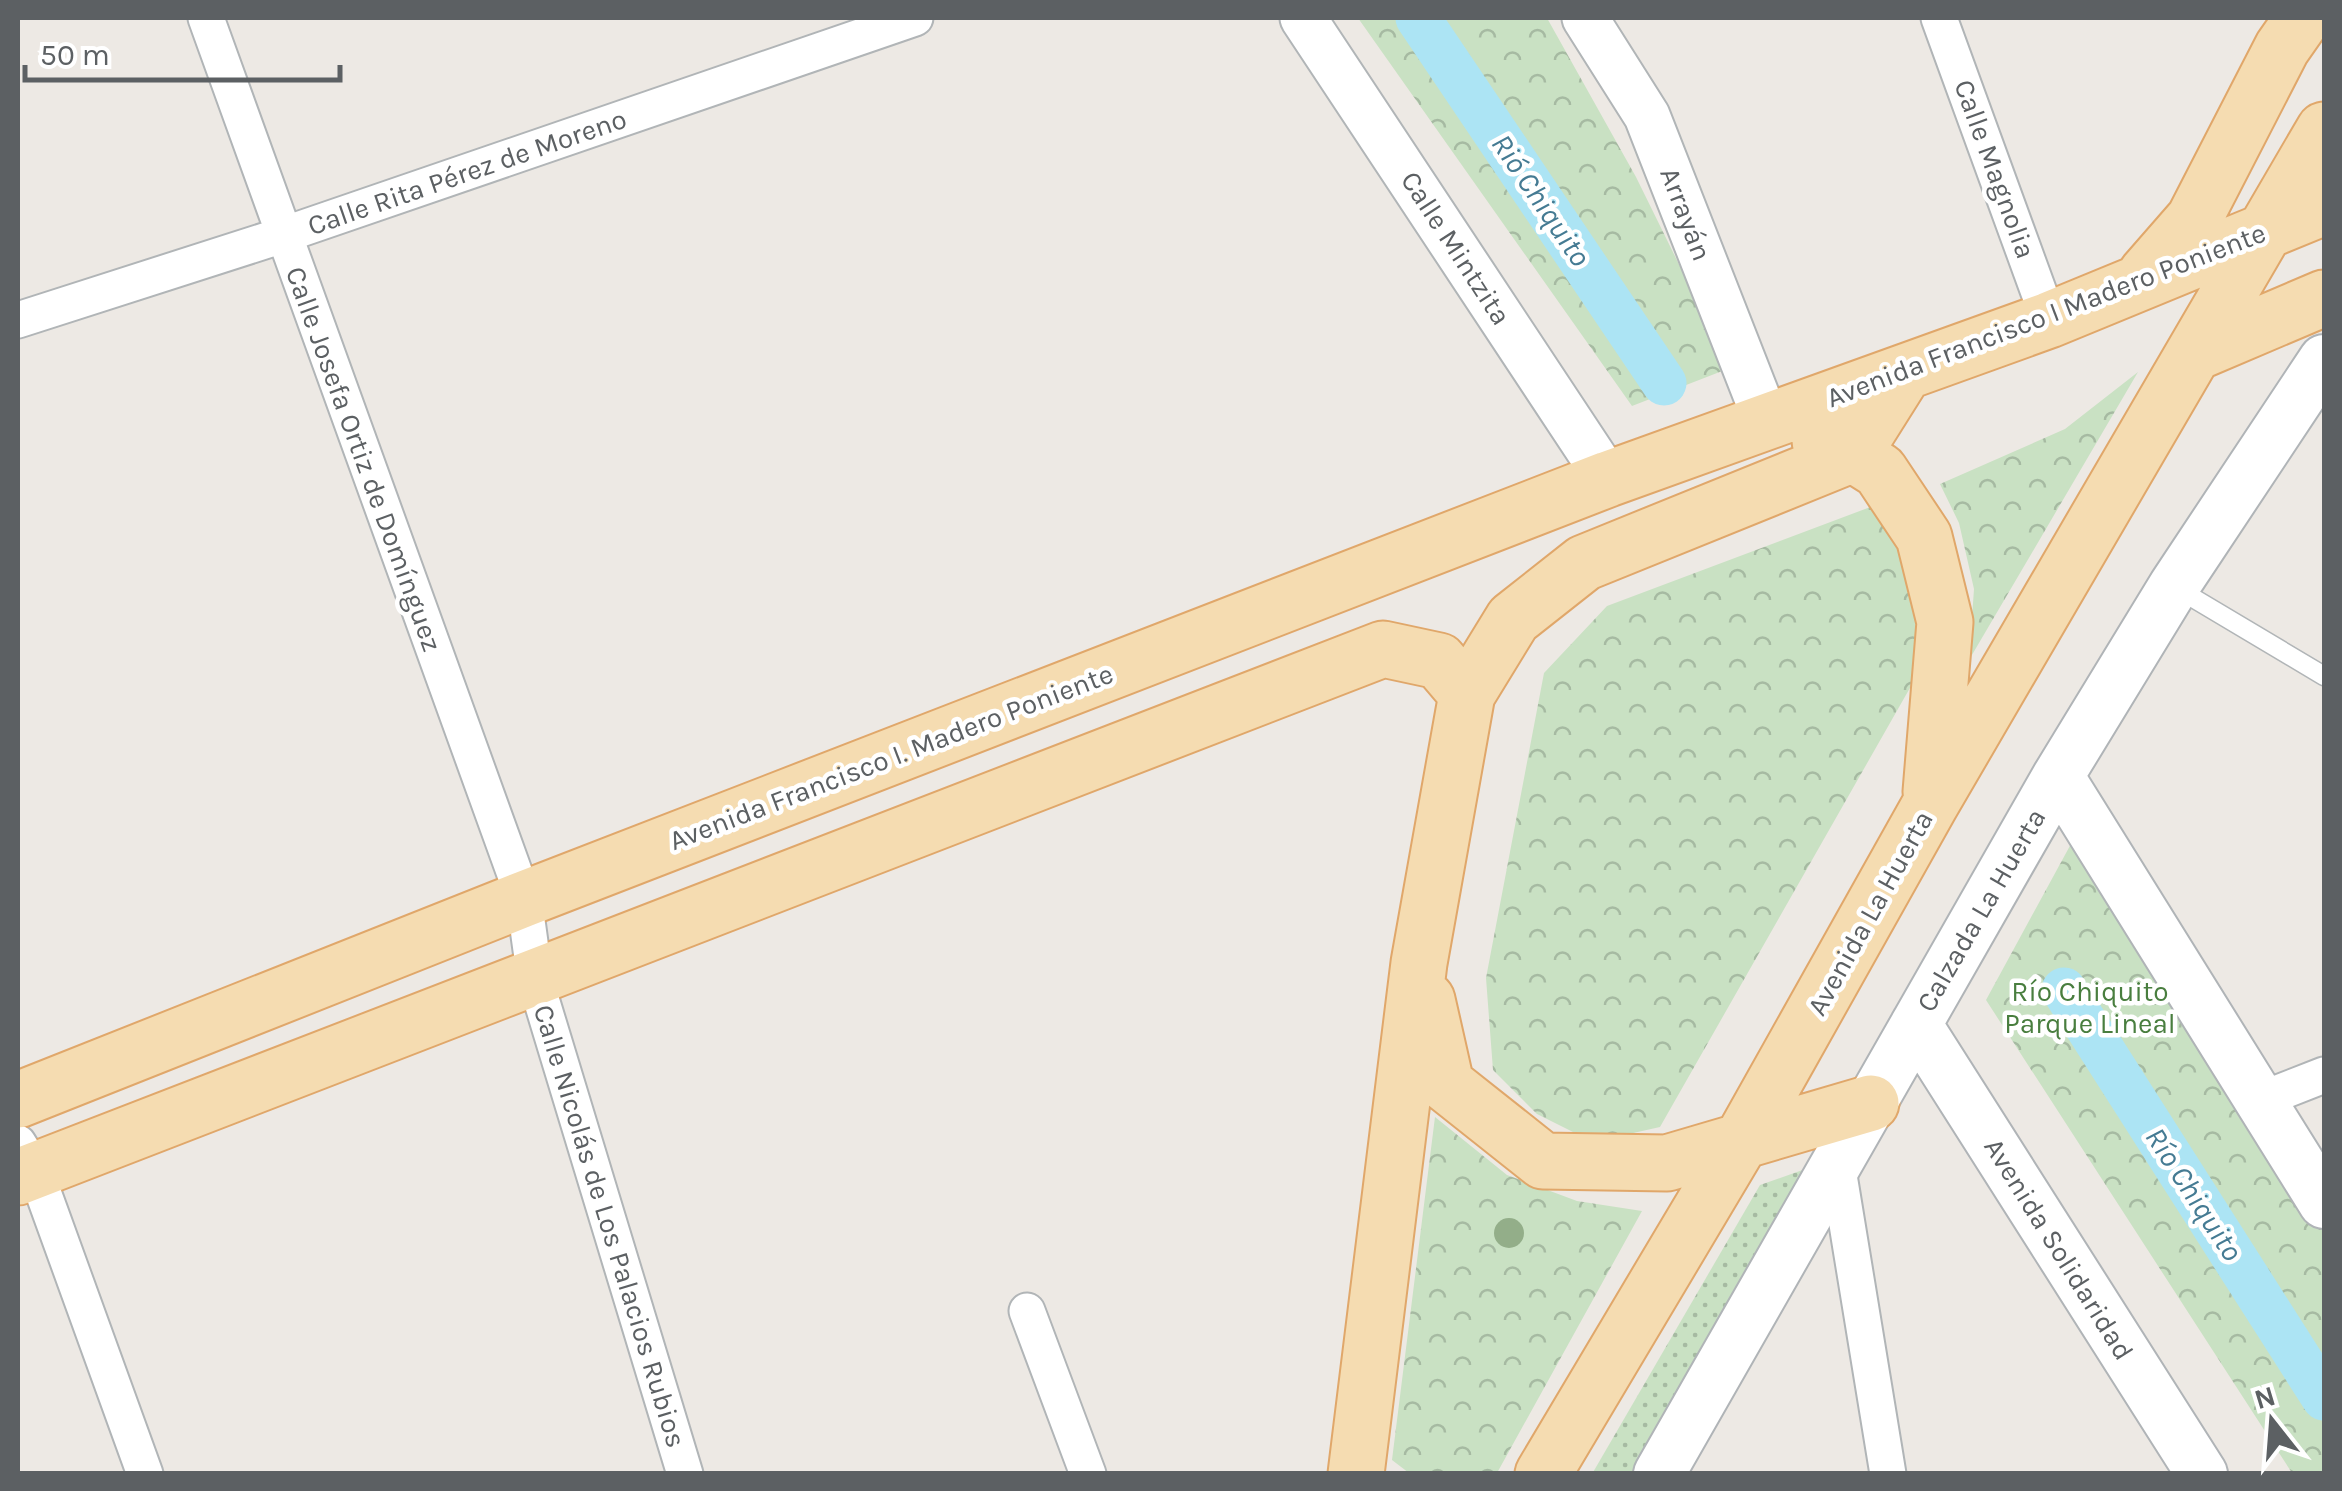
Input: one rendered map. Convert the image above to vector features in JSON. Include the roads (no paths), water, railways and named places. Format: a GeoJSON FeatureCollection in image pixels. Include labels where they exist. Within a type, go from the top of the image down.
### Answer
{"type":"FeatureCollection","features":[{"type":"Feature","properties":{"kind":"main road"},"geometry":{"type":"LineString","coordinates":[[2138,283],[2194,219],[2286,28]]}},
{"type":"Feature","properties":{"kind":"main road","name":"Avenida La Huerta"},"geometry":{"type":"LineString","coordinates":[[1543,1474],[1742,1140],[1930,805],[2324,130]]}},
{"type":"Feature","properties":{"kind":"main road","name":"Avenida Francisco I Madero Poniente"},"geometry":{"type":"LineString","coordinates":[[1766,420],[2049,320],[2324,207]]}},
{"type":"Feature","properties":{"kind":"main road"},"geometry":{"type":"LineString","coordinates":[[2197,352],[2324,298]]}},
{"type":"Feature","properties":{"kind":"main road","name":"Calzada La Huerta"},"geometry":{"type":"LineString","coordinates":[[1659,1474],[2058,776],[2174,586],[2324,360]]}},
{"type":"Feature","properties":{"kind":"main road"},"geometry":{"type":"LineString","coordinates":[[1356,1474],[1419,962],[1466,694],[1513,619],[1584,563],[1853,454],[1904,373]]}},
{"type":"Feature","properties":{"kind":"main road","name":"Avenida Francisco I. Madero Poniente"},"geometry":{"type":"LineString","coordinates":[[18,1100],[524,899],[1766,420]]}},
{"type":"Feature","properties":{"kind":"main road"},"geometry":{"type":"LineString","coordinates":[[1766,420],[1853,454],[1880,471],[1924,538],[1945,622],[1930,805]]}},
{"type":"Feature","properties":{"kind":"main road"},"geometry":{"type":"LineString","coordinates":[[23,1164],[535,979],[1383,650],[1439,661],[1466,694]]}},
{"type":"Feature","properties":{"kind":"main road"},"geometry":{"type":"LineString","coordinates":[[2058,776],[2324,1202]]}},
{"type":"Feature","properties":{"kind":"main road"},"geometry":{"type":"LineString","coordinates":[[1419,962],[1446,1084],[1542,1162],[1667,1163],[1871,1103]]}},
{"type":"Feature","properties":{"kind":"main road","name":"Avenida Solidaridad"},"geometry":{"type":"LineString","coordinates":[[1916,1024],[2202,1474]]}},
{"type":"Feature","properties":{"kind":"street","name":"Calle Josefa Ortiz de Domínguez"},"geometry":{"type":"LineString","coordinates":[[206,18],[524,899],[535,979]]}},
{"type":"Feature","properties":{"kind":"street","name":"Calle Rita Pérez de Moreno"},"geometry":{"type":"LineString","coordinates":[[18,320],[283,235],[915,18]]}},
{"type":"Feature","properties":{"kind":"street","name":"Calle Mintzita"},"geometry":{"type":"LineString","coordinates":[[1303,18],[1608,479]]}},
{"type":"Feature","properties":{"kind":"street","name":"Arrayán"},"geometry":{"type":"LineString","coordinates":[[1585,18],[1647,116],[1766,420]]}},
{"type":"Feature","properties":{"kind":"street"},"geometry":{"type":"LineString","coordinates":[[1614,18],[1647,116]]}},
{"type":"Feature","properties":{"kind":"street","name":"Calle Magnolia"},"geometry":{"type":"LineString","coordinates":[[1940,18],[2049,320]]}},
{"type":"Feature","properties":{"kind":"street","name":"Calle Nicolás de Los Palacios Rubios"},"geometry":{"type":"LineString","coordinates":[[535,979],[685,1474]]}},
{"type":"Feature","properties":{"kind":"street"},"geometry":{"type":"LineString","coordinates":[[2260,1100],[2324,1075]]}},
{"type":"Feature","properties":{"kind":"street"},"geometry":{"type":"LineString","coordinates":[[1837,1162],[1888,1474]]}},
{"type":"Feature","properties":{"kind":"street"},"geometry":{"type":"LineString","coordinates":[[23,1164],[145,1474]]}},
{"type":"Feature","properties":{"kind":"street"},"geometry":{"type":"LineString","coordinates":[[1027,1311],[1088,1474]]}},
{"type":"Feature","properties":{"kind":"lane"},"geometry":{"type":"LineString","coordinates":[[2174,586],[2324,676]]}},
{"type":"Feature","properties":{"kind":"waterway","name":"Rió Chiquito"},"geometry":{"type":"LineString","coordinates":[[1418,18],[1664,383]]}},
{"type":"Feature","properties":{"kind":"waterway","name":"Río Chiquito"},"geometry":{"type":"LineString","coordinates":[[2064,990],[2324,1398]]}},
{"type":"Feature","properties":{"kind":"park label","name":"Río Chiquito Parque Lineal"},"geometry":{"type":"Point","coordinates":[2090,1007]}}]}
